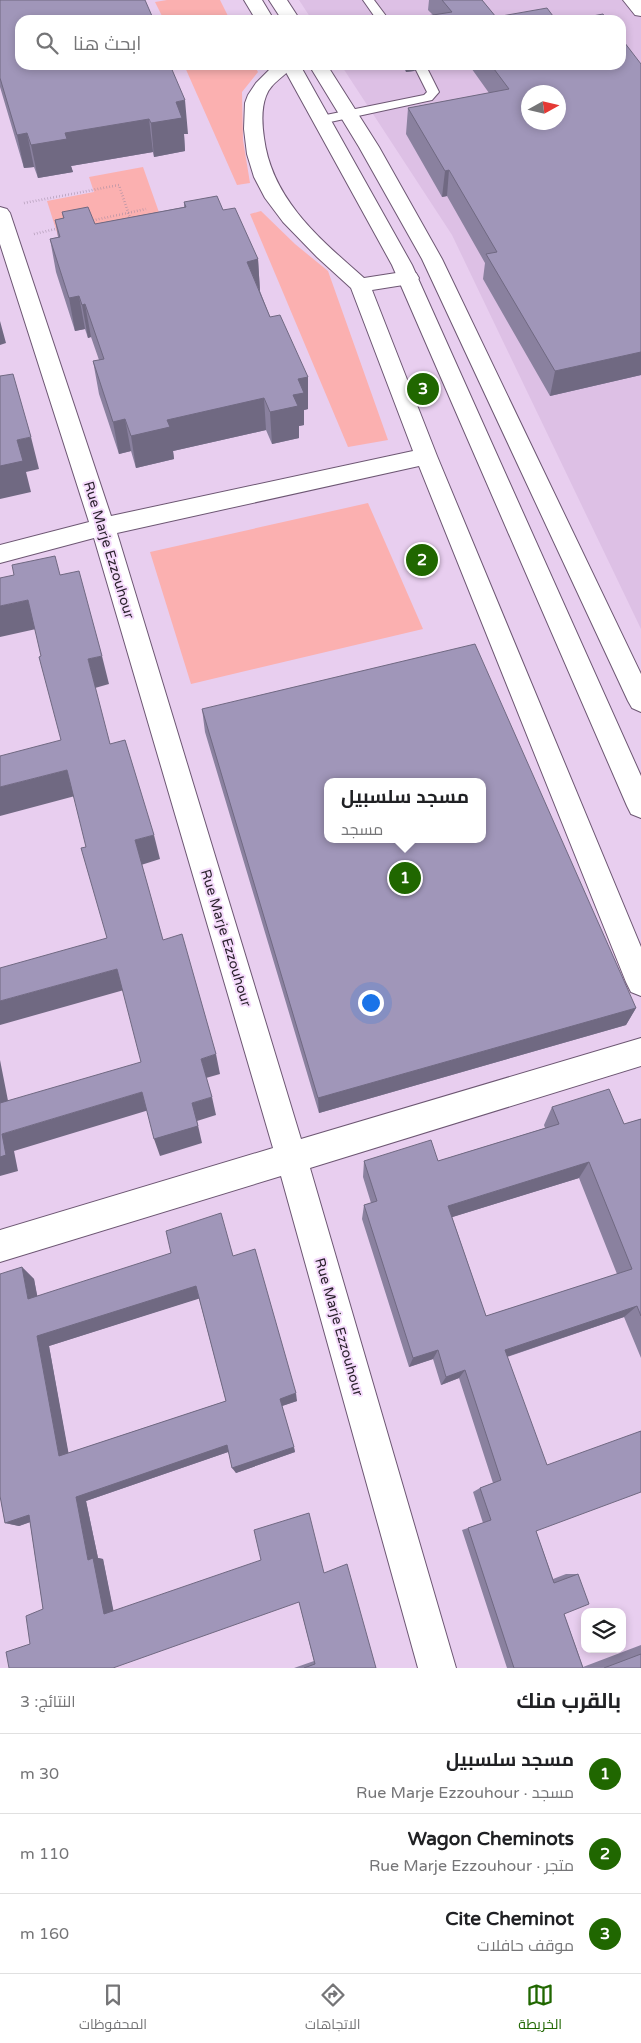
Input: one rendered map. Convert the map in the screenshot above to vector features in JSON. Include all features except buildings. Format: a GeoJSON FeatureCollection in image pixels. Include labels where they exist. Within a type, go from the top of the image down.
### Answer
{"type":"FeatureCollection","features":[{"type":"Feature","properties":{"kind":"street"},"geometry":{"type":"LineString","coordinates":[[253,0],[262,15]]}},
{"type":"Feature","properties":{"kind":"street"},"geometry":{"type":"LineString","coordinates":[[278,0],[288,15]]}},
{"type":"Feature","properties":{"kind":"street"},"geometry":{"type":"LineString","coordinates":[[632,0],[641,11]]}},
{"type":"Feature","properties":{"kind":"street"},"geometry":{"type":"LineString","coordinates":[[279,70],[257,94],[252,112],[253,141],[262,171],[280,206],[297,226],[360,285],[426,456],[641,982]]}},
{"type":"Feature","properties":{"kind":"street"},"geometry":{"type":"LineString","coordinates":[[294,70],[390,241],[408,278],[641,806]]}},
{"type":"Feature","properties":{"kind":"street"},"geometry":{"type":"LineString","coordinates":[[321,70],[432,259],[641,700]]}},
{"type":"Feature","properties":{"kind":"street","name":"Rue Marje Ezzouhour"},"geometry":{"type":"LineString","coordinates":[[9,208],[8,240],[103,527],[291,1157],[437,1668]]}},
{"type":"Feature","properties":{"kind":"street"},"geometry":{"type":"LineString","coordinates":[[360,285],[408,278]]}},
{"type":"Feature","properties":{"kind":"street"},"geometry":{"type":"LineString","coordinates":[[0,554],[103,527],[426,456]]}},
{"type":"Feature","properties":{"kind":"street"},"geometry":{"type":"LineString","coordinates":[[0,1246],[641,1052]]}},
{"type":"Feature","properties":{"kind":"lane"},"geometry":{"type":"LineString","coordinates":[[368,0],[379,15]]}},
{"type":"Feature","properties":{"kind":"lane"},"geometry":{"type":"LineString","coordinates":[[321,120],[428,98],[433,92],[422,70]]}},
{"type":"Feature","properties":{"kind":"path"},"geometry":{"type":"LineString","coordinates":[[9,208],[119,185],[132,222]]}},
{"type":"Feature","properties":{"kind":"path"},"geometry":{"type":"LineString","coordinates":[[82,223],[146,210]]}},
{"type":"Feature","properties":{"kind":"path"},"geometry":{"type":"LineString","coordinates":[[8,240],[64,227]]}},
{"type":"Feature","properties":{"kind":"shaded area"},"geometry":{"type":"Polygon","coordinates":[[[167,0],[220,0],[228,15],[162,15],[155,2],[167,0]]]}},
{"type":"Feature","properties":{"kind":"shaded area"},"geometry":{"type":"Polygon","coordinates":[[[299,0],[641,0],[641,629],[452,235],[344,70],[626,70],[626,15],[309,15],[299,0]]]}},
{"type":"Feature","properties":{"kind":"shaded area"},"geometry":{"type":"Polygon","coordinates":[[[186,70],[257,70],[258,72],[242,92],[243,140],[250,183],[237,185],[186,70]]]}},
{"type":"Feature","properties":{"kind":"shaded area"},"geometry":{"type":"Polygon","coordinates":[[[143,167],[167,235],[59,239],[47,201],[94,192],[89,177],[143,167]]]}},
{"type":"Feature","properties":{"kind":"shaded area"},"geometry":{"type":"Polygon","coordinates":[[[261,211],[295,244],[328,271],[388,440],[348,447],[250,214],[261,211]]]}},
{"type":"Feature","properties":{"kind":"shaded area"},"geometry":{"type":"Polygon","coordinates":[[[368,503],[423,629],[191,684],[150,552],[368,503]]]}},
{"type":"Feature","properties":{"kind":"place","name":"Cite Cheminot"},"geometry":{"type":"Point","coordinates":[423,389]}},
{"type":"Feature","properties":{"kind":"place","name":"Wagon Cheminots"},"geometry":{"type":"Point","coordinates":[422,560]}},
{"type":"Feature","properties":{"kind":"place","name":"مسجد سلسبيل"},"geometry":{"type":"Point","coordinates":[405,878]}}]}
